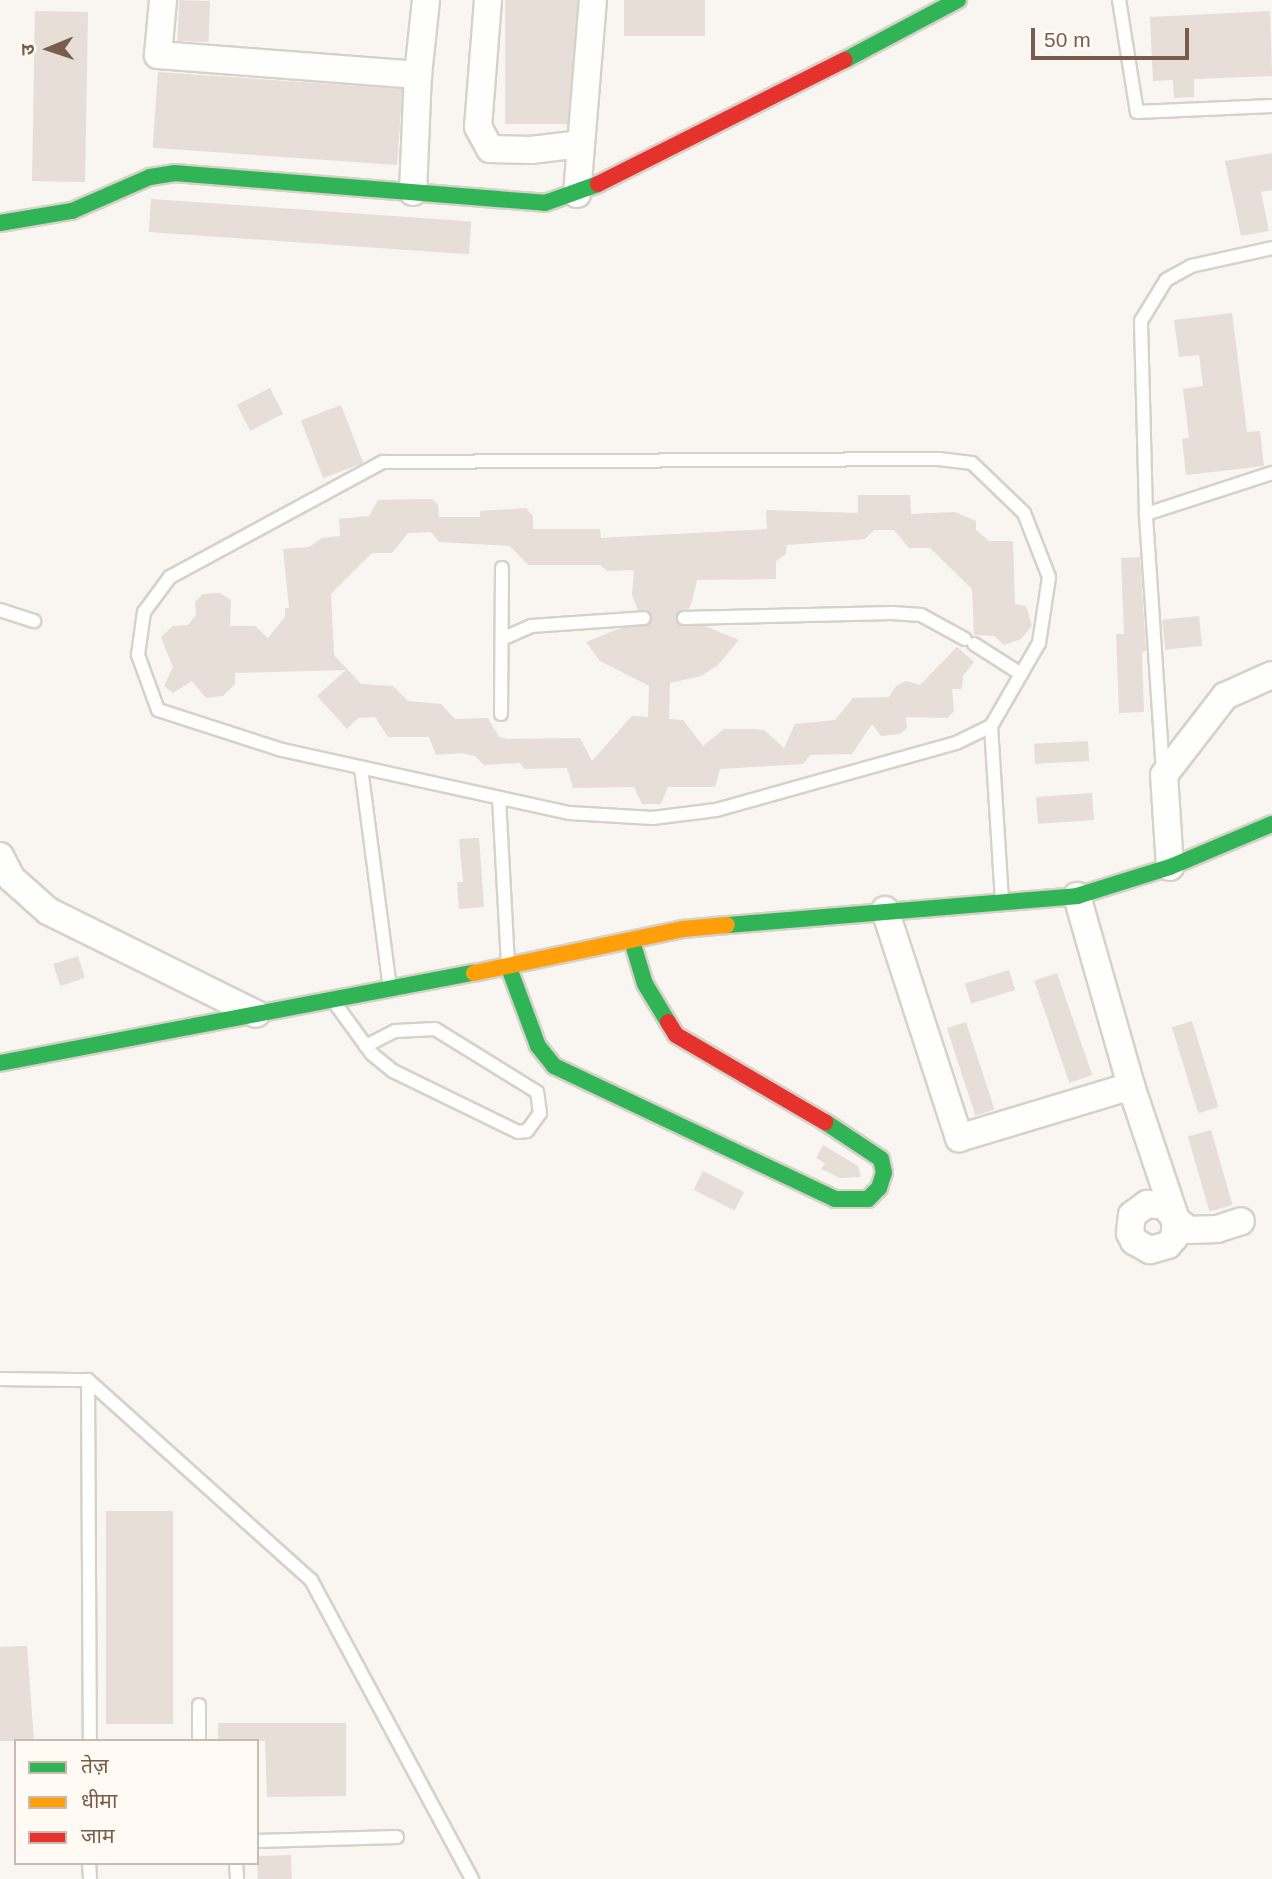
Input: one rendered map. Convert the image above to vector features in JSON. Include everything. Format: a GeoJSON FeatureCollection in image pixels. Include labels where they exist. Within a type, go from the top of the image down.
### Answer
{"type":"FeatureCollection","features":[{"type":"Feature","properties":{"kind":"street"},"geometry":{"type":"LineString","coordinates":[[163,0],[158,55],[418,75]]}},
{"type":"Feature","properties":{"kind":"street"},"geometry":{"type":"LineString","coordinates":[[413,192],[418,75],[426,0]]}},
{"type":"Feature","properties":{"kind":"street"},"geometry":{"type":"LineString","coordinates":[[488,0],[478,127],[490,149],[580,144]]}},
{"type":"Feature","properties":{"kind":"street"},"geometry":{"type":"LineString","coordinates":[[578,194],[593,0]]}},
{"type":"Feature","properties":{"kind":"street"},"geometry":{"type":"LineString","coordinates":[[0,223],[72,211],[150,177],[174,173],[413,192],[509,203],[545,203],[578,194],[740,116],[958,0]]}},
{"type":"Feature","properties":{"kind":"street"},"geometry":{"type":"LineString","coordinates":[[1170,867],[1164,775],[1225,696],[1272,675]]}},
{"type":"Feature","properties":{"kind":"street"},"geometry":{"type":"LineString","coordinates":[[0,1063],[509,968],[683,929],[1002,899],[1077,895],[1170,867],[1272,824]]}},
{"type":"Feature","properties":{"kind":"street"},"geometry":{"type":"LineString","coordinates":[[0,856],[11,878],[48,911],[256,1014]]}},
{"type":"Feature","properties":{"kind":"street"},"geometry":{"type":"LineString","coordinates":[[1077,895],[1131,1086],[1176,1220],[1196,1230],[1241,1221]]}},
{"type":"Feature","properties":{"kind":"street"},"geometry":{"type":"LineString","coordinates":[[885,910],[959,1139],[1131,1086]]}},
{"type":"Feature","properties":{"kind":"street"},"geometry":{"type":"LineString","coordinates":[[509,968],[538,1046],[554,1066],[835,1199],[868,1199],[879,1188],[884,1173],[881,1159],[871,1149],[676,1035],[645,984],[632,940]]}},
{"type":"Feature","properties":{"kind":"lane"},"geometry":{"type":"LineString","coordinates":[[1119,0],[1137,112],[1272,106]]}},
{"type":"Feature","properties":{"kind":"lane"},"geometry":{"type":"LineString","coordinates":[[1164,775],[1146,514],[1142,321],[1166,280],[1191,266],[1272,248]]}},
{"type":"Feature","properties":{"kind":"lane"},"geometry":{"type":"LineString","coordinates":[[991,726],[956,743],[716,810],[653,818],[569,813],[282,750],[158,710],[138,655],[144,612],[170,577],[383,463],[939,459],[972,463],[1024,513],[1049,577],[1039,643],[991,726],[1002,899]]}},
{"type":"Feature","properties":{"kind":"lane"},"geometry":{"type":"LineString","coordinates":[[1146,514],[1272,473]]}},
{"type":"Feature","properties":{"kind":"lane"},"geometry":{"type":"LineString","coordinates":[[501,714],[502,568]]}},
{"type":"Feature","properties":{"kind":"lane"},"geometry":{"type":"LineString","coordinates":[[0,610],[34,621]]}},
{"type":"Feature","properties":{"kind":"lane"},"geometry":{"type":"LineString","coordinates":[[684,618],[892,613],[921,615],[1021,674]]}},
{"type":"Feature","properties":{"kind":"lane"},"geometry":{"type":"LineString","coordinates":[[502,639],[531,626],[644,618]]}},
{"type":"Feature","properties":{"kind":"lane"},"geometry":{"type":"LineString","coordinates":[[361,768],[390,991]]}},
{"type":"Feature","properties":{"kind":"lane"},"geometry":{"type":"LineString","coordinates":[[499,798],[509,968]]}},
{"type":"Feature","properties":{"kind":"lane"},"geometry":{"type":"LineString","coordinates":[[335,1002],[366,1046],[393,1071],[518,1132],[527,1130],[540,1113],[542,1101],[537,1092],[435,1029],[395,1031],[366,1046]]}},
{"type":"Feature","properties":{"kind":"lane"},"geometry":{"type":"LineString","coordinates":[[0,1379],[88,1380],[312,1580],[472,1879]]}},
{"type":"Feature","properties":{"kind":"lane"},"geometry":{"type":"LineString","coordinates":[[88,1380],[90,1739]]}},
{"type":"Feature","properties":{"kind":"lane"},"geometry":{"type":"LineString","coordinates":[[199,1705],[199,1739]]}},
{"type":"Feature","properties":{"kind":"lane"},"geometry":{"type":"LineString","coordinates":[[259,1841],[397,1837]]}},
{"type":"Feature","properties":{"kind":"building"},"geometry":{"type":"Polygon","coordinates":[[[179,0],[210,1],[209,42],[178,41],[179,0]]]}},
{"type":"Feature","properties":{"kind":"building"},"geometry":{"type":"Polygon","coordinates":[[[505,0],[577,0],[577,124],[505,124],[505,0]]]}},
{"type":"Feature","properties":{"kind":"building"},"geometry":{"type":"Polygon","coordinates":[[[624,0],[705,0],[705,36],[624,36],[624,0]]]}},
{"type":"Feature","properties":{"kind":"building"},"geometry":{"type":"Polygon","coordinates":[[[35,11],[88,12],[85,182],[32,181],[35,11]]]}},
{"type":"Feature","properties":{"kind":"building"},"geometry":{"type":"Polygon","coordinates":[[[1270,11],[1272,76],[1194,79],[1194,97],[1174,98],[1173,80],[1153,81],[1150,17],[1270,11]]]}},
{"type":"Feature","properties":{"kind":"building"},"geometry":{"type":"Polygon","coordinates":[[[158,72],[402,89],[397,165],[153,148],[158,72]]]}},
{"type":"Feature","properties":{"kind":"building"},"geometry":{"type":"Polygon","coordinates":[[[1272,153],[1272,190],[1261,192],[1269,231],[1241,236],[1225,161],[1272,153]]]}},
{"type":"Feature","properties":{"kind":"building"},"geometry":{"type":"Polygon","coordinates":[[[151,199],[471,221],[469,254],[149,232],[151,199]]]}},
{"type":"Feature","properties":{"kind":"building"},"geometry":{"type":"Polygon","coordinates":[[[1232,313],[1247,432],[1260,431],[1264,466],[1186,475],[1182,439],[1189,438],[1183,389],[1203,386],[1199,355],[1179,357],[1174,320],[1232,313]]]}},
{"type":"Feature","properties":{"kind":"building"},"geometry":{"type":"Polygon","coordinates":[[[270,388],[283,414],[250,431],[237,405],[270,388]]]}},
{"type":"Feature","properties":{"kind":"building"},"geometry":{"type":"Polygon","coordinates":[[[341,405],[363,463],[323,478],[301,420],[341,405]]]}},
{"type":"Feature","properties":{"kind":"building"},"geometry":{"type":"Polygon","coordinates":[[[858,495],[910,495],[911,514],[955,512],[976,521],[976,530],[989,541],[1013,541],[1015,604],[1026,606],[1032,626],[1021,639],[1004,645],[994,636],[974,635],[972,589],[930,548],[909,548],[894,530],[874,530],[865,539],[787,545],[786,554],[776,561],[776,579],[697,580],[689,609],[677,613],[677,623],[705,626],[739,640],[718,665],[701,676],[670,683],[669,719],[683,720],[703,746],[724,729],[753,729],[764,730],[784,748],[795,724],[835,720],[853,698],[889,697],[896,686],[906,681],[920,685],[957,647],[974,662],[963,676],[962,689],[952,689],[954,711],[947,718],[906,717],[907,728],[900,734],[881,736],[872,724],[852,754],[810,755],[803,764],[720,769],[715,787],[668,787],[661,804],[642,804],[634,787],[573,788],[567,768],[525,769],[520,763],[484,765],[475,756],[461,753],[436,755],[429,737],[388,737],[375,717],[358,718],[347,729],[317,696],[346,670],[235,673],[235,684],[223,696],[206,698],[192,681],[173,693],[164,686],[173,667],[161,637],[173,626],[188,625],[196,615],[195,602],[203,594],[220,593],[231,600],[230,626],[255,626],[268,638],[285,617],[285,608],[289,608],[283,549],[309,547],[322,538],[340,536],[339,519],[369,516],[378,500],[432,499],[438,504],[439,517],[480,517],[480,511],[526,508],[533,516],[533,529],[600,529],[601,538],[767,529],[766,510],[858,513],[858,495]],[[431,532],[408,533],[392,553],[372,553],[331,594],[334,655],[361,684],[393,686],[408,701],[441,704],[455,719],[488,718],[499,737],[507,739],[580,738],[592,761],[632,716],[648,717],[649,686],[600,661],[586,642],[618,629],[651,622],[651,613],[638,610],[632,595],[634,570],[607,571],[600,565],[528,565],[510,546],[439,542],[431,532]]]}},
{"type":"Feature","properties":{"kind":"building"},"geometry":{"type":"Polygon","coordinates":[[[1140,557],[1146,651],[1142,652],[1144,712],[1119,713],[1116,634],[1124,634],[1121,558],[1140,557]]]}},
{"type":"Feature","properties":{"kind":"building"},"geometry":{"type":"Polygon","coordinates":[[[1199,616],[1202,646],[1165,650],[1162,620],[1199,616]]]}},
{"type":"Feature","properties":{"kind":"building"},"geometry":{"type":"Polygon","coordinates":[[[1088,741],[1089,761],[1035,764],[1034,744],[1088,741]]]}},
{"type":"Feature","properties":{"kind":"building"},"geometry":{"type":"Polygon","coordinates":[[[1092,793],[1094,820],[1038,824],[1036,797],[1092,793]]]}},
{"type":"Feature","properties":{"kind":"building"},"geometry":{"type":"Polygon","coordinates":[[[479,838],[484,907],[459,909],[457,882],[463,882],[459,839],[479,838]]]}},
{"type":"Feature","properties":{"kind":"building"},"geometry":{"type":"Polygon","coordinates":[[[78,956],[85,978],[60,986],[53,964],[78,956]]]}},
{"type":"Feature","properties":{"kind":"building"},"geometry":{"type":"Polygon","coordinates":[[[1009,970],[1015,990],[971,1004],[965,983],[1009,970]]]}},
{"type":"Feature","properties":{"kind":"building"},"geometry":{"type":"Polygon","coordinates":[[[1057,973],[1092,1075],[1069,1083],[1034,981],[1057,973]]]}},
{"type":"Feature","properties":{"kind":"building"},"geometry":{"type":"Polygon","coordinates":[[[1192,1021],[1218,1107],[1198,1113],[1172,1027],[1192,1021]]]}},
{"type":"Feature","properties":{"kind":"building"},"geometry":{"type":"Polygon","coordinates":[[[966,1022],[994,1109],[975,1116],[947,1028],[966,1022]]]}},
{"type":"Feature","properties":{"kind":"building"},"geometry":{"type":"Polygon","coordinates":[[[1211,1130],[1232,1205],[1209,1212],[1188,1137],[1211,1130]]]}},
{"type":"Feature","properties":{"kind":"building"},"geometry":{"type":"Polygon","coordinates":[[[823,1145],[858,1166],[861,1177],[840,1178],[821,1169],[825,1163],[816,1158],[823,1145]]]}},
{"type":"Feature","properties":{"kind":"building"},"geometry":{"type":"Polygon","coordinates":[[[703,1171],[744,1192],[734,1211],[693,1190],[703,1171]]]}},
{"type":"Feature","properties":{"kind":"building"},"geometry":{"type":"Polygon","coordinates":[[[106,1511],[173,1511],[173,1724],[106,1724],[106,1511]]]}},
{"type":"Feature","properties":{"kind":"building"},"geometry":{"type":"Polygon","coordinates":[[[27,1646],[34,1739],[0,1741],[0,1647],[27,1646]]]}},
{"type":"Feature","properties":{"kind":"building"},"geometry":{"type":"Polygon","coordinates":[[[218,1723],[346,1723],[346,1796],[267,1797],[265,1741],[218,1739],[218,1723]]]}},
{"type":"Feature","properties":{"kind":"building"},"geometry":{"type":"Polygon","coordinates":[[[291,1855],[292,1879],[258,1879],[259,1856],[291,1855]]]}},
{"type":"Feature","properties":{"kind":"traffic: fast"},"geometry":{"type":"LineString","coordinates":[[845,60],[958,0]]}},
{"type":"Feature","properties":{"kind":"traffic: fast"},"geometry":{"type":"LineString","coordinates":[[0,223],[72,211],[150,177],[174,173],[545,203],[598,184]]}},
{"type":"Feature","properties":{"kind":"traffic: fast"},"geometry":{"type":"LineString","coordinates":[[727,925],[1077,896],[1170,867],[1272,824]]}},
{"type":"Feature","properties":{"kind":"traffic: fast"},"geometry":{"type":"LineString","coordinates":[[632,941],[645,984],[668,1022]]}},
{"type":"Feature","properties":{"kind":"traffic: fast"},"geometry":{"type":"LineString","coordinates":[[509,968],[538,1046],[554,1066],[835,1199],[868,1199],[879,1188],[884,1173],[881,1159],[825,1122]]}},
{"type":"Feature","properties":{"kind":"traffic: fast"},"geometry":{"type":"LineString","coordinates":[[0,1063],[474,973]]}},
{"type":"Feature","properties":{"kind":"traffic: slow"},"geometry":{"type":"LineString","coordinates":[[474,973],[683,929],[727,925]]}},
{"type":"Feature","properties":{"kind":"traffic: jam"},"geometry":{"type":"LineString","coordinates":[[598,184],[845,60]]}},
{"type":"Feature","properties":{"kind":"traffic: jam"},"geometry":{"type":"LineString","coordinates":[[668,1022],[676,1035],[825,1122]]}}]}
